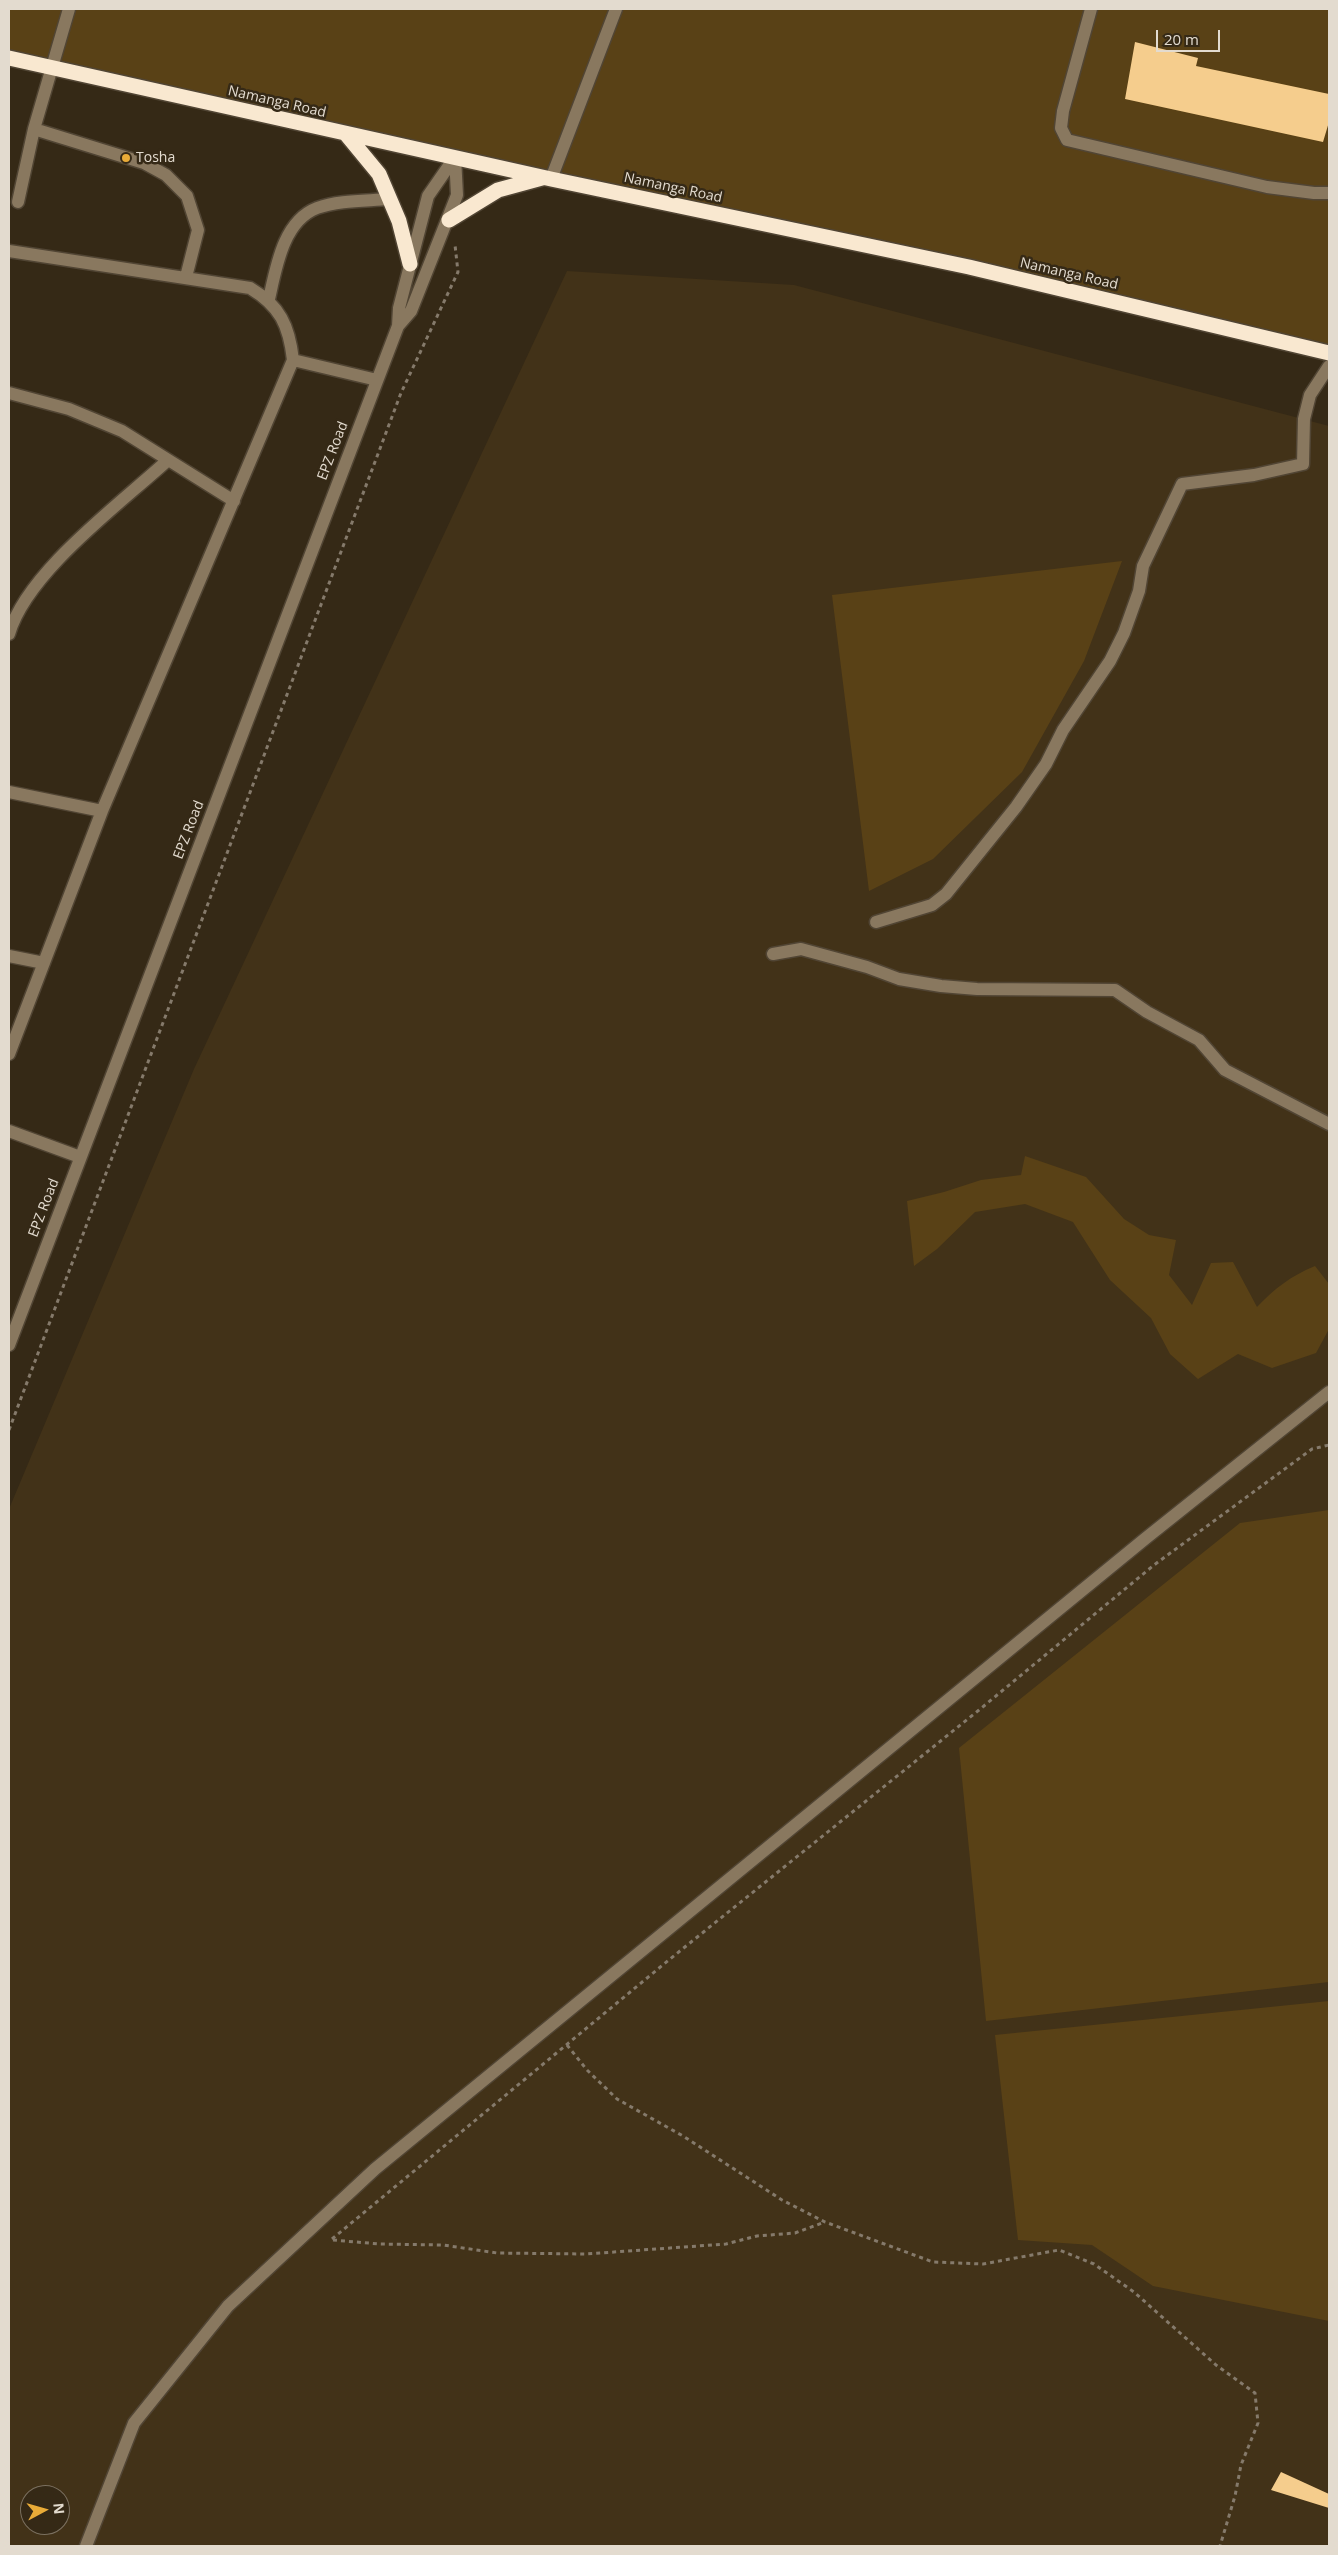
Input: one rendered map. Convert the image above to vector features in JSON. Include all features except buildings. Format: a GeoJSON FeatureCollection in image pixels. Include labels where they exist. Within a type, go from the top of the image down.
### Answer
{"type":"FeatureCollection","features":[{"type":"Feature","properties":{"kind":"highway","name":"Namanga Road"},"geometry":{"type":"LineString","coordinates":[[9,58],[548,178],[969,267],[1329,353]]}},
{"type":"Feature","properties":{"kind":"highway"},"geometry":{"type":"LineString","coordinates":[[346,134],[379,174],[399,221],[410,264]]}},
{"type":"Feature","properties":{"kind":"highway"},"geometry":{"type":"LineString","coordinates":[[449,220],[498,190],[548,178]]}},
{"type":"Feature","properties":{"kind":"street"},"geometry":{"type":"LineString","coordinates":[[18,202],[34,129],[69,9]]}},
{"type":"Feature","properties":{"kind":"street"},"geometry":{"type":"LineString","coordinates":[[548,178],[616,9]]}},
{"type":"Feature","properties":{"kind":"street"},"geometry":{"type":"LineString","coordinates":[[1092,9],[1063,111],[1061,128],[1067,140],[1267,187],[1314,194],[1329,193]]}},
{"type":"Feature","properties":{"kind":"street"},"geometry":{"type":"LineString","coordinates":[[34,129],[144,163],[166,175],[187,196],[198,230],[186,277]]}},
{"type":"Feature","properties":{"kind":"street","name":"EPZ Road"},"geometry":{"type":"LineString","coordinates":[[398,326],[411,311],[449,220],[457,195],[455,157]]}},
{"type":"Feature","properties":{"kind":"street","name":"EPZ Road"},"geometry":{"type":"LineString","coordinates":[[9,1345],[398,326],[399,308],[428,196],[455,157]]}},
{"type":"Feature","properties":{"kind":"street"},"geometry":{"type":"LineString","coordinates":[[269,299],[277,266],[290,233],[302,216],[318,208],[338,204],[389,199]]}},
{"type":"Feature","properties":{"kind":"street"},"geometry":{"type":"LineString","coordinates":[[9,251],[250,288],[269,299],[281,315],[291,342],[293,360],[102,811],[9,1054]]}},
{"type":"Feature","properties":{"kind":"street"},"geometry":{"type":"LineString","coordinates":[[293,360],[377,380]]}},
{"type":"Feature","properties":{"kind":"street"},"geometry":{"type":"LineString","coordinates":[[876,922],[932,905],[946,894],[1016,807],[1046,764],[1063,730],[1110,661],[1124,633],[1136,599],[1144,566],[1182,484],[1254,475],[1302,464],[1304,419],[1310,395],[1329,366]]}},
{"type":"Feature","properties":{"kind":"street"},"geometry":{"type":"LineString","coordinates":[[9,393],[69,409],[122,431],[234,501]]}},
{"type":"Feature","properties":{"kind":"street"},"geometry":{"type":"LineString","coordinates":[[9,634],[12,621],[24,601],[59,558],[168,460]]}},
{"type":"Feature","properties":{"kind":"street"},"geometry":{"type":"LineString","coordinates":[[9,792],[102,811]]}},
{"type":"Feature","properties":{"kind":"street"},"geometry":{"type":"LineString","coordinates":[[773,954],[801,949],[899,978],[950,987],[1007,990],[1115,990],[1147,1012],[1199,1040],[1225,1070],[1329,1124]]}},
{"type":"Feature","properties":{"kind":"street"},"geometry":{"type":"LineString","coordinates":[[9,956],[44,963]]}},
{"type":"Feature","properties":{"kind":"street"},"geometry":{"type":"LineString","coordinates":[[9,1130],[80,1157]]}},
{"type":"Feature","properties":{"kind":"street"},"geometry":{"type":"LineString","coordinates":[[86,2546],[134,2423],[228,2306],[300,2239],[375,2170],[1146,1538],[1329,1392]]}},
{"type":"Feature","properties":{"kind":"path"},"geometry":{"type":"LineString","coordinates":[[9,1430],[400,393],[458,272],[456,247],[449,220]]}},
{"type":"Feature","properties":{"kind":"path"},"geometry":{"type":"LineString","coordinates":[[332,2240],[567,2045],[1154,1565],[1312,1450],[1329,1445]]}},
{"type":"Feature","properties":{"kind":"path"},"geometry":{"type":"LineString","coordinates":[[567,2045],[587,2070],[617,2100],[683,2136],[782,2200],[826,2222],[933,2262],[983,2264],[1059,2250],[1094,2264],[1134,2292],[1208,2358],[1255,2393],[1258,2423],[1241,2465],[1235,2496],[1220,2546]]}},
{"type":"Feature","properties":{"kind":"path"},"geometry":{"type":"LineString","coordinates":[[300,2239],[379,2244],[443,2245],[497,2252],[586,2254],[726,2244],[757,2236],[795,2233],[826,2222]]}},
{"type":"Feature","properties":{"kind":"shaded area"},"geometry":{"type":"Polygon","coordinates":[[[9,9],[1329,9],[1329,353],[9,58],[9,9]]]}},
{"type":"Feature","properties":{"kind":"shaded area"},"geometry":{"type":"Polygon","coordinates":[[[567,271],[794,285],[1329,426],[1329,2546],[9,2546],[9,1509],[194,1069],[567,271]]]}},
{"type":"Feature","properties":{"kind":"shaded area"},"geometry":{"type":"Polygon","coordinates":[[[1122,561],[1084,661],[1022,772],[933,859],[869,891],[832,595],[1122,561]]]}},
{"type":"Feature","properties":{"kind":"shaded area"},"geometry":{"type":"Polygon","coordinates":[[[1025,1156],[1086,1177],[1124,1219],[1149,1235],[1176,1240],[1169,1275],[1192,1305],[1211,1263],[1233,1262],[1257,1307],[1284,1283],[1315,1266],[1329,1284],[1329,1329],[1316,1353],[1272,1368],[1238,1354],[1198,1379],[1170,1354],[1151,1318],[1110,1280],[1073,1222],[1025,1204],[975,1212],[937,1249],[914,1266],[907,1201],[981,1180],[1021,1175],[1025,1156]]]}},
{"type":"Feature","properties":{"kind":"shaded area"},"geometry":{"type":"Polygon","coordinates":[[[1329,1510],[1329,1982],[986,2021],[959,1748],[1240,1523],[1329,1510]]]}},
{"type":"Feature","properties":{"kind":"shaded area"},"geometry":{"type":"Polygon","coordinates":[[[1329,2001],[1329,2321],[1153,2286],[1092,2245],[1018,2240],[995,2035],[1329,2001]]]}},
{"type":"Feature","properties":{"kind":"place","name":"Tosha"},"geometry":{"type":"Point","coordinates":[126,158]}}]}
